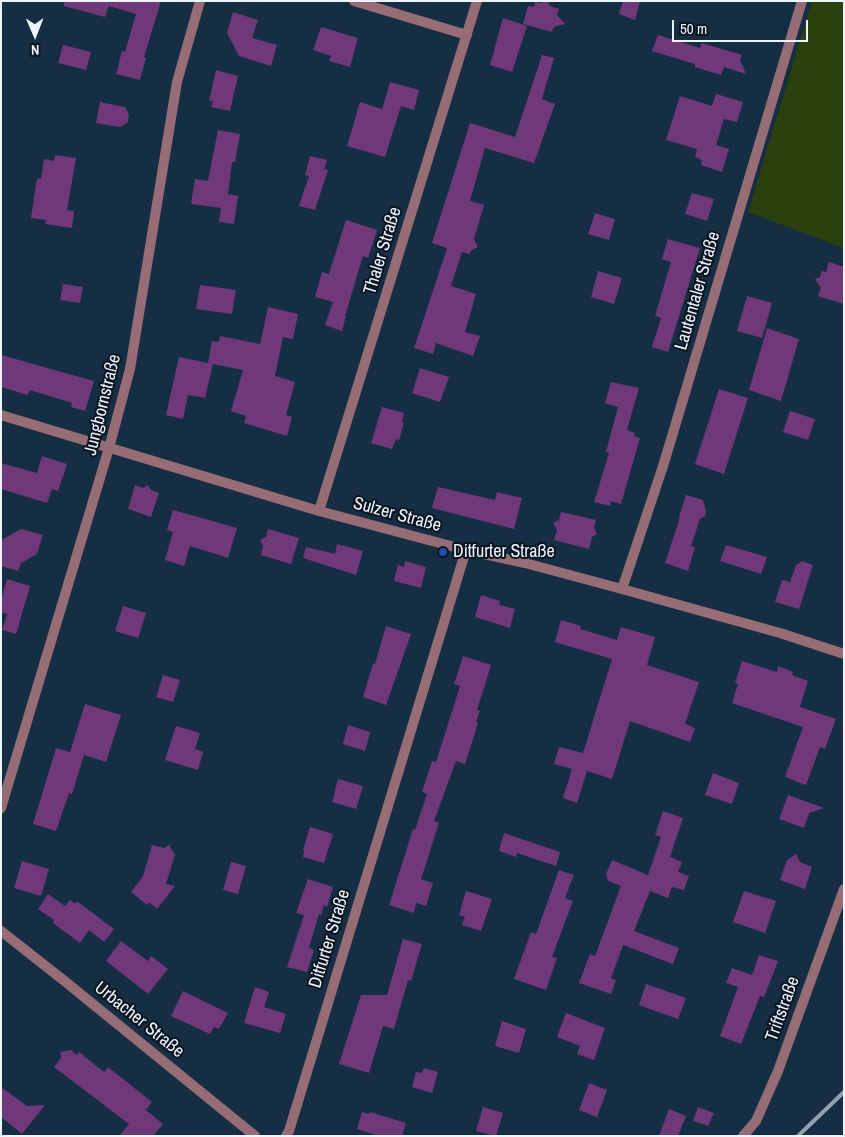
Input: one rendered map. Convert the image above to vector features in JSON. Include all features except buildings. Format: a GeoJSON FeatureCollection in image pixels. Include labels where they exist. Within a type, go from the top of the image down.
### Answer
{"type":"FeatureCollection","features":[{"type":"Feature","properties":{"kind":"street","name":"Jungbornstraße"},"geometry":{"type":"LineString","coordinates":[[1,808],[109,448],[130,369],[177,82],[200,1]]}},
{"type":"Feature","properties":{"kind":"street"},"geometry":{"type":"LineString","coordinates":[[354,1],[467,35]]}},
{"type":"Feature","properties":{"kind":"street","name":"Thaler Straße"},"geometry":{"type":"LineString","coordinates":[[320,511],[477,1]]}},
{"type":"Feature","properties":{"kind":"street","name":"Lautentaler Straße"},"geometry":{"type":"LineString","coordinates":[[622,589],[664,463],[802,1]]}},
{"type":"Feature","properties":{"kind":"street","name":"Sulzer Straße"},"geometry":{"type":"LineString","coordinates":[[1,415],[320,511],[622,589],[780,633],[844,654]]}},
{"type":"Feature","properties":{"kind":"street","name":"Ditfurter Straße"},"geometry":{"type":"LineString","coordinates":[[286,1136],[466,550]]}},
{"type":"Feature","properties":{"kind":"street","name":"Triftstraße"},"geometry":{"type":"LineString","coordinates":[[743,1136],[756,1121],[778,1071],[844,889]]}},
{"type":"Feature","properties":{"kind":"street","name":"Urbacher Straße"},"geometry":{"type":"LineString","coordinates":[[1,931],[256,1136]]}},
{"type":"Feature","properties":{"kind":"green space"},"geometry":{"type":"Polygon","coordinates":[[[812,1],[844,1],[844,248],[748,212],[812,1]]]}},
{"type":"Feature","properties":{"kind":"railway"},"geometry":{"type":"LineString","coordinates":[[798,1136],[844,1092]]}},
{"type":"Feature","properties":{"kind":"place","name":"Ditfurter Straße"},"geometry":{"type":"Point","coordinates":[443,552]}}]}
